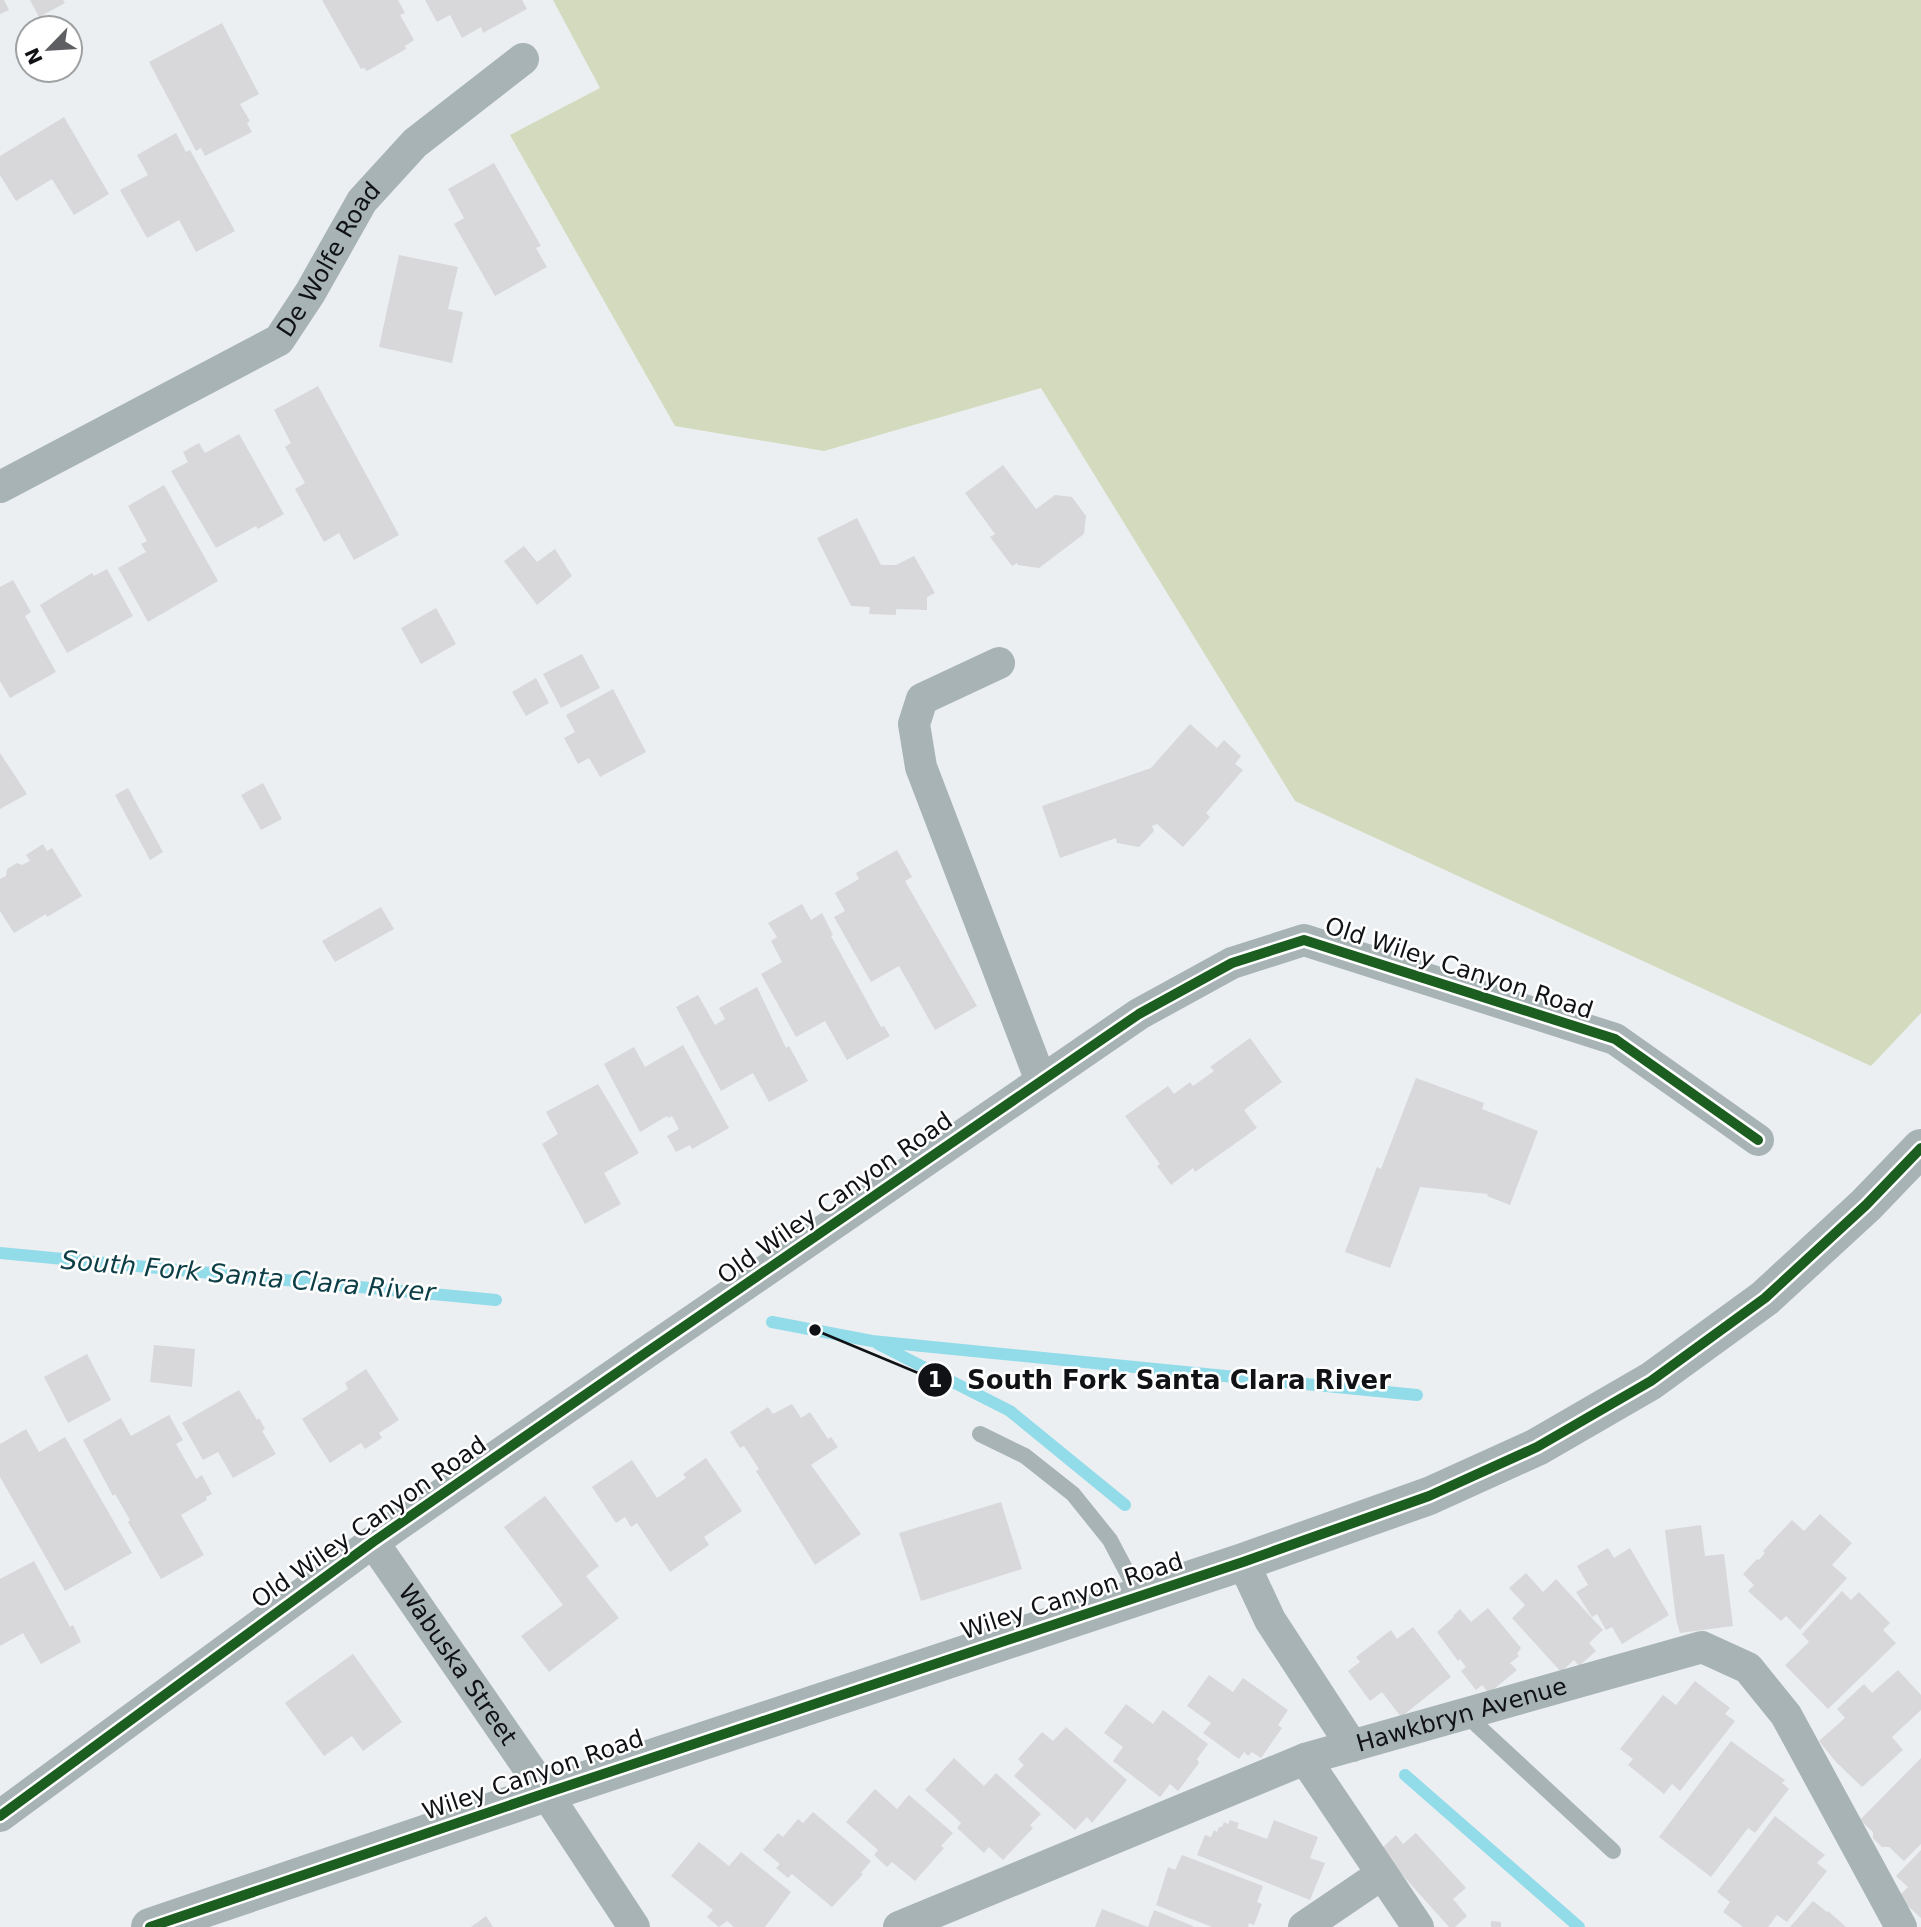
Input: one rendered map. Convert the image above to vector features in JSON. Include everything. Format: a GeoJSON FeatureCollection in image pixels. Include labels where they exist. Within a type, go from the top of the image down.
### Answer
{"type":"FeatureCollection","features":[{"type":"Feature","properties":{"kind":"street","name":"De Wolfe Road"},"geometry":{"type":"LineString","coordinates":[[0,486],[279,340],[310,293],[362,201],[415,143],[523,59]]}},
{"type":"Feature","properties":{"kind":"street"},"geometry":{"type":"LineString","coordinates":[[999,663],[922,699],[914,724],[921,768],[1041,1082]]}},
{"type":"Feature","properties":{"kind":"street","name":"Old Wiley Canyon Road"},"geometry":{"type":"LineString","coordinates":[[0,1816],[373,1542],[1139,1014],[1232,963],[1304,940],[1615,1039],[1758,1140]]}},
{"type":"Feature","properties":{"kind":"street","name":"Wiley Canyon Road"},"geometry":{"type":"LineString","coordinates":[[150,1927],[1243,1562],[1429,1496],[1537,1447],[1651,1381],[1765,1298],[1866,1205],[1921,1147]]}},
{"type":"Feature","properties":{"kind":"street","name":"Wabuska Street"},"geometry":{"type":"LineString","coordinates":[[373,1542],[546,1793],[634,1927]]}},
{"type":"Feature","properties":{"kind":"street"},"geometry":{"type":"LineString","coordinates":[[1243,1562],[1270,1620],[1352,1745]]}},
{"type":"Feature","properties":{"kind":"street","name":"Hawkbryn Avenue"},"geometry":{"type":"LineString","coordinates":[[899,1927],[1305,1759],[1702,1647],[1748,1668],[1786,1715],[1901,1927]]}},
{"type":"Feature","properties":{"kind":"street"},"geometry":{"type":"LineString","coordinates":[[1305,1759],[1418,1927]]}},
{"type":"Feature","properties":{"kind":"street"},"geometry":{"type":"LineString","coordinates":[[1304,1927],[1382,1874]]}},
{"type":"Feature","properties":{"kind":"lane"},"geometry":{"type":"LineString","coordinates":[[981,1434],[1025,1455],[1073,1494],[1110,1541],[1139,1595]]}},
{"type":"Feature","properties":{"kind":"lane"},"geometry":{"type":"LineString","coordinates":[[1465,1714],[1614,1851]]}},
{"type":"Feature","properties":{"kind":"green space"},"geometry":{"type":"Polygon","coordinates":[[[553,0],[1921,0],[1921,1013],[1871,1066],[1295,801],[1041,388],[824,451],[675,426],[510,135],[600,88],[553,0]]]}},
{"type":"Feature","properties":{"kind":"building"},"geometry":{"type":"Polygon","coordinates":[[[0,0],[4,0],[9,10],[0,14],[0,0]]]}},
{"type":"Feature","properties":{"kind":"building"},"geometry":{"type":"Polygon","coordinates":[[[30,0],[63,0],[65,3],[45,14],[37,14],[30,0]]]}},
{"type":"Feature","properties":{"kind":"building"},"geometry":{"type":"Polygon","coordinates":[[[322,0],[398,0],[405,13],[400,15],[414,40],[405,46],[406,49],[367,71],[361,69],[322,0]]]}},
{"type":"Feature","properties":{"kind":"building"},"geometry":{"type":"Polygon","coordinates":[[[425,0],[522,0],[527,9],[483,33],[481,27],[462,38],[450,15],[437,22],[425,0]]]}},
{"type":"Feature","properties":{"kind":"building"},"geometry":{"type":"Polygon","coordinates":[[[222,23],[259,94],[240,104],[250,121],[247,123],[252,132],[205,156],[201,148],[196,151],[149,62],[222,23]]]}},
{"type":"Feature","properties":{"kind":"building"},"geometry":{"type":"Polygon","coordinates":[[[64,117],[109,194],[74,215],[52,179],[16,201],[0,175],[0,156],[64,117]]]}},
{"type":"Feature","properties":{"kind":"building"},"geometry":{"type":"Polygon","coordinates":[[[176,133],[186,152],[190,150],[235,231],[196,252],[179,220],[147,238],[120,190],[148,175],[137,155],[176,133]]]}},
{"type":"Feature","properties":{"kind":"building"},"geometry":{"type":"Polygon","coordinates":[[[494,163],[541,246],[536,248],[547,267],[495,296],[454,224],[464,218],[448,189],[494,163]]]}},
{"type":"Feature","properties":{"kind":"building"},"geometry":{"type":"Polygon","coordinates":[[[399,255],[458,267],[448,309],[463,312],[452,363],[379,347],[399,255]]]}},
{"type":"Feature","properties":{"kind":"building"},"geometry":{"type":"Polygon","coordinates":[[[318,386],[399,535],[354,560],[339,533],[324,542],[295,489],[305,483],[285,447],[291,443],[274,410],[318,386]]]}},
{"type":"Feature","properties":{"kind":"building"},"geometry":{"type":"Polygon","coordinates":[[[239,434],[284,514],[216,548],[171,471],[188,462],[183,452],[199,443],[205,453],[239,434]]]}},
{"type":"Feature","properties":{"kind":"building"},"geometry":{"type":"Polygon","coordinates":[[[1003,465],[1036,509],[1055,495],[1072,497],[1086,516],[1084,534],[1039,568],[1017,563],[1012,566],[990,537],[995,534],[965,493],[1003,465]]]}},
{"type":"Feature","properties":{"kind":"building"},"geometry":{"type":"Polygon","coordinates":[[[164,485],[218,581],[148,622],[118,568],[146,552],[141,544],[147,541],[128,506],[164,485]]]}},
{"type":"Feature","properties":{"kind":"building"},"geometry":{"type":"Polygon","coordinates":[[[857,518],[881,565],[896,565],[914,556],[935,593],[927,597],[927,610],[896,609],[896,615],[869,614],[870,607],[851,606],[817,538],[857,518]]]}},
{"type":"Feature","properties":{"kind":"building"},"geometry":{"type":"Polygon","coordinates":[[[524,546],[537,562],[555,549],[572,576],[537,605],[504,561],[524,546]]]}},
{"type":"Feature","properties":{"kind":"building"},"geometry":{"type":"Polygon","coordinates":[[[107,569],[133,616],[67,653],[40,605],[92,573],[94,576],[107,569]]]}},
{"type":"Feature","properties":{"kind":"building"},"geometry":{"type":"Polygon","coordinates":[[[13,580],[31,612],[25,616],[56,672],[10,698],[0,681],[0,587],[13,580]]]}},
{"type":"Feature","properties":{"kind":"building"},"geometry":{"type":"Polygon","coordinates":[[[436,608],[456,644],[421,664],[401,628],[436,608]]]}},
{"type":"Feature","properties":{"kind":"building"},"geometry":{"type":"Polygon","coordinates":[[[582,654],[600,688],[561,708],[543,674],[582,654]]]}},
{"type":"Feature","properties":{"kind":"building"},"geometry":{"type":"Polygon","coordinates":[[[536,678],[549,703],[526,716],[512,692],[536,678]]]}},
{"type":"Feature","properties":{"kind":"building"},"geometry":{"type":"Polygon","coordinates":[[[613,689],[646,752],[600,777],[589,758],[578,764],[564,738],[575,732],[566,715],[613,689]]]}},
{"type":"Feature","properties":{"kind":"building"},"geometry":{"type":"Polygon","coordinates":[[[1190,724],[1217,748],[1224,740],[1241,756],[1235,764],[1243,770],[1206,813],[1210,817],[1183,847],[1157,824],[1152,826],[1154,831],[1139,847],[1117,843],[1116,838],[1060,858],[1042,806],[1151,768],[1190,724]]]}},
{"type":"Feature","properties":{"kind":"building"},"geometry":{"type":"Polygon","coordinates":[[[0,753],[27,794],[0,809],[0,753]]]}},
{"type":"Feature","properties":{"kind":"building"},"geometry":{"type":"Polygon","coordinates":[[[263,783],[282,819],[261,830],[241,795],[263,783]]]}},
{"type":"Feature","properties":{"kind":"building"},"geometry":{"type":"Polygon","coordinates":[[[128,788],[163,852],[150,860],[115,795],[128,788]]]}},
{"type":"Feature","properties":{"kind":"building"},"geometry":{"type":"Polygon","coordinates":[[[43,844],[47,851],[52,848],[82,896],[14,933],[0,911],[0,879],[6,876],[7,869],[17,863],[22,865],[30,861],[26,855],[43,844]]]}},
{"type":"Feature","properties":{"kind":"building"},"geometry":{"type":"Polygon","coordinates":[[[897,850],[912,877],[905,881],[977,1006],[935,1030],[899,966],[871,982],[834,917],[845,911],[835,893],[859,879],[856,873],[897,850]]]}},
{"type":"Feature","properties":{"kind":"building"},"geometry":{"type":"Polygon","coordinates":[[[802,904],[811,920],[822,913],[833,935],[831,936],[881,1027],[884,1026],[890,1036],[847,1060],[825,1021],[796,1037],[761,974],[782,962],[771,941],[777,937],[768,923],[802,904]]]}},
{"type":"Feature","properties":{"kind":"building"},"geometry":{"type":"Polygon","coordinates":[[[381,907],[394,929],[335,962],[322,941],[381,907]]]}},
{"type":"Feature","properties":{"kind":"building"},"geometry":{"type":"Polygon","coordinates":[[[757,987],[786,1048],[789,1046],[808,1081],[769,1102],[753,1073],[721,1091],[676,1007],[698,995],[715,1025],[725,1019],[719,1008],[757,987]]]}},
{"type":"Feature","properties":{"kind":"building"},"geometry":{"type":"Polygon","coordinates":[[[1250,1038],[1282,1082],[1244,1110],[1257,1128],[1195,1172],[1193,1168],[1171,1185],[1157,1166],[1160,1164],[1125,1116],[1168,1086],[1174,1094],[1190,1082],[1193,1086],[1214,1071],[1210,1067],[1250,1038]]]}},
{"type":"Feature","properties":{"kind":"building"},"geometry":{"type":"Polygon","coordinates":[[[683,1045],[729,1128],[692,1149],[690,1145],[676,1152],[667,1136],[679,1129],[672,1116],[667,1116],[640,1132],[604,1064],[634,1047],[645,1067],[683,1045]]]}},
{"type":"Feature","properties":{"kind":"building"},"geometry":{"type":"Polygon","coordinates":[[[1416,1078],[1484,1103],[1482,1109],[1538,1131],[1510,1205],[1487,1196],[1488,1194],[1420,1187],[1390,1268],[1345,1252],[1377,1167],[1381,1169],[1416,1078]]]}},
{"type":"Feature","properties":{"kind":"building"},"geometry":{"type":"Polygon","coordinates":[[[598,1084],[639,1153],[604,1173],[621,1204],[585,1224],[542,1144],[558,1134],[546,1112],[598,1084]]]}},
{"type":"Feature","properties":{"kind":"building"},"geometry":{"type":"Polygon","coordinates":[[[154,1345],[195,1349],[192,1387],[150,1382],[154,1345]]]}},
{"type":"Feature","properties":{"kind":"building"},"geometry":{"type":"Polygon","coordinates":[[[87,1354],[111,1400],[68,1423],[44,1377],[87,1354]]]}},
{"type":"Feature","properties":{"kind":"building"},"geometry":{"type":"Polygon","coordinates":[[[366,1369],[399,1420],[379,1433],[382,1438],[365,1449],[361,1443],[330,1463],[302,1419],[348,1389],[345,1383],[366,1369]]]}},
{"type":"Feature","properties":{"kind":"building"},"geometry":{"type":"Polygon","coordinates":[[[239,1390],[257,1420],[259,1418],[265,1429],[262,1431],[276,1454],[233,1478],[218,1452],[203,1460],[182,1423],[239,1390]]]}},
{"type":"Feature","properties":{"kind":"building"},"geometry":{"type":"Polygon","coordinates":[[[792,1404],[801,1418],[810,1412],[828,1439],[831,1437],[838,1447],[811,1465],[861,1534],[815,1565],[756,1471],[759,1469],[744,1446],[740,1448],[730,1432],[768,1407],[773,1414],[792,1404]]]}},
{"type":"Feature","properties":{"kind":"building"},"geometry":{"type":"Polygon","coordinates":[[[169,1415],[183,1440],[176,1444],[196,1479],[202,1475],[212,1494],[206,1497],[207,1500],[181,1515],[204,1555],[161,1579],[83,1440],[121,1418],[131,1436],[169,1415]]]}},
{"type":"Feature","properties":{"kind":"building"},"geometry":{"type":"Polygon","coordinates":[[[26,1429],[39,1452],[65,1437],[132,1553],[65,1591],[0,1477],[0,1444],[26,1429]]]}},
{"type":"Feature","properties":{"kind":"building"},"geometry":{"type":"Polygon","coordinates":[[[706,1458],[742,1511],[704,1537],[709,1545],[670,1572],[637,1523],[631,1527],[625,1517],[616,1523],[592,1487],[632,1460],[657,1498],[686,1478],[683,1474],[706,1458]]]}},
{"type":"Feature","properties":{"kind":"building"},"geometry":{"type":"Polygon","coordinates":[[[545,1496],[599,1566],[586,1576],[619,1618],[549,1672],[521,1636],[563,1605],[504,1527],[545,1496]]]}},
{"type":"Feature","properties":{"kind":"building"},"geometry":{"type":"Polygon","coordinates":[[[1001,1502],[1022,1569],[921,1601],[899,1533],[1001,1502]]]}},
{"type":"Feature","properties":{"kind":"building"},"geometry":{"type":"Polygon","coordinates":[[[1820,1514],[1852,1543],[1832,1565],[1847,1578],[1800,1630],[1786,1616],[1781,1621],[1748,1591],[1754,1585],[1743,1574],[1759,1560],[1765,1553],[1763,1551],[1792,1520],[1804,1531],[1820,1514]]]}},
{"type":"Feature","properties":{"kind":"building"},"geometry":{"type":"Polygon","coordinates":[[[1701,1525],[1705,1556],[1724,1554],[1733,1626],[1680,1633],[1665,1530],[1701,1525]]]}},
{"type":"Feature","properties":{"kind":"building"},"geometry":{"type":"Polygon","coordinates":[[[1608,1548],[1614,1558],[1630,1548],[1669,1615],[1622,1644],[1612,1627],[1606,1630],[1597,1614],[1592,1617],[1576,1592],[1588,1585],[1577,1566],[1608,1548]]]}},
{"type":"Feature","properties":{"kind":"building"},"geometry":{"type":"Polygon","coordinates":[[[34,1561],[81,1642],[41,1664],[23,1633],[0,1646],[0,1579],[34,1561]]]}},
{"type":"Feature","properties":{"kind":"building"},"geometry":{"type":"Polygon","coordinates":[[[1526,1573],[1543,1592],[1556,1579],[1603,1630],[1589,1643],[1596,1651],[1579,1666],[1574,1660],[1561,1672],[1512,1618],[1525,1605],[1509,1588],[1526,1573]]]}},
{"type":"Feature","properties":{"kind":"building"},"geometry":{"type":"Polygon","coordinates":[[[1842,1591],[1851,1600],[1859,1592],[1890,1623],[1883,1630],[1896,1643],[1828,1709],[1785,1665],[1809,1642],[1802,1634],[1842,1591]]]}},
{"type":"Feature","properties":{"kind":"building"},"geometry":{"type":"Polygon","coordinates":[[[1488,1608],[1521,1648],[1517,1654],[1519,1656],[1510,1663],[1517,1670],[1489,1693],[1482,1685],[1476,1690],[1461,1671],[1466,1667],[1460,1659],[1458,1661],[1437,1632],[1460,1609],[1471,1622],[1488,1608]]]}},
{"type":"Feature","properties":{"kind":"building"},"geometry":{"type":"Polygon","coordinates":[[[1413,1627],[1451,1677],[1401,1717],[1382,1692],[1370,1701],[1348,1671],[1360,1662],[1356,1657],[1391,1630],[1397,1639],[1413,1627]]]}},
{"type":"Feature","properties":{"kind":"building"},"geometry":{"type":"Polygon","coordinates":[[[353,1654],[402,1722],[363,1751],[352,1736],[324,1756],[285,1703],[353,1654]]]}},
{"type":"Feature","properties":{"kind":"building"},"geometry":{"type":"Polygon","coordinates":[[[1898,1670],[1921,1695],[1921,1710],[1892,1737],[1903,1750],[1862,1787],[1819,1741],[1845,1718],[1837,1709],[1864,1684],[1872,1693],[1898,1670]]]}},
{"type":"Feature","properties":{"kind":"building"},"geometry":{"type":"Polygon","coordinates":[[[1209,1675],[1233,1692],[1243,1678],[1288,1710],[1278,1725],[1282,1728],[1261,1758],[1252,1752],[1248,1756],[1244,1752],[1239,1759],[1203,1733],[1211,1723],[1187,1706],[1209,1675]]]}},
{"type":"Feature","properties":{"kind":"building"},"geometry":{"type":"Polygon","coordinates":[[[1695,1681],[1730,1708],[1725,1714],[1735,1721],[1680,1791],[1672,1784],[1664,1794],[1628,1765],[1633,1759],[1620,1749],[1663,1695],[1676,1705],[1695,1681]]]}},
{"type":"Feature","properties":{"kind":"building"},"geometry":{"type":"Polygon","coordinates":[[[1126,1704],[1153,1724],[1163,1710],[1208,1744],[1197,1759],[1199,1763],[1178,1791],[1170,1784],[1160,1797],[1113,1761],[1123,1747],[1104,1733],[1126,1704]]]}},
{"type":"Feature","properties":{"kind":"building"},"geometry":{"type":"Polygon","coordinates":[[[1066,1727],[1127,1780],[1092,1823],[1087,1817],[1075,1830],[1014,1776],[1024,1765],[1018,1759],[1042,1732],[1053,1741],[1066,1727]]]}},
{"type":"Feature","properties":{"kind":"building"},"geometry":{"type":"Polygon","coordinates":[[[1731,1741],[1785,1780],[1782,1783],[1789,1789],[1755,1833],[1748,1828],[1711,1877],[1659,1837],[1731,1741]]]}},
{"type":"Feature","properties":{"kind":"building"},"geometry":{"type":"Polygon","coordinates":[[[954,1758],[984,1786],[996,1773],[1041,1814],[1030,1825],[1033,1828],[1003,1860],[989,1847],[984,1853],[957,1828],[961,1823],[925,1790],[954,1758]]]}},
{"type":"Feature","properties":{"kind":"building"},"geometry":{"type":"Polygon","coordinates":[[[1921,1758],[1921,1844],[1904,1861],[1889,1847],[1882,1847],[1873,1838],[1873,1832],[1860,1820],[1921,1758]]]}},
{"type":"Feature","properties":{"kind":"building"},"geometry":{"type":"Polygon","coordinates":[[[875,1789],[897,1809],[909,1795],[953,1833],[941,1846],[944,1848],[915,1881],[892,1862],[887,1867],[874,1855],[878,1850],[846,1822],[875,1789]]]}},
{"type":"Feature","properties":{"kind":"building"},"geometry":{"type":"Polygon","coordinates":[[[813,1812],[871,1861],[861,1873],[863,1874],[832,1907],[792,1874],[788,1878],[776,1868],[780,1864],[763,1850],[778,1833],[783,1837],[798,1819],[803,1823],[813,1812]]]}},
{"type":"Feature","properties":{"kind":"building"},"geometry":{"type":"Polygon","coordinates":[[[1775,1816],[1825,1855],[1817,1863],[1827,1871],[1787,1922],[1777,1915],[1768,1927],[1743,1927],[1723,1912],[1730,1902],[1717,1892],[1775,1816]]]}},
{"type":"Feature","properties":{"kind":"building"},"geometry":{"type":"Polygon","coordinates":[[[1230,1820],[1239,1823],[1237,1828],[1267,1839],[1274,1820],[1318,1837],[1310,1858],[1325,1863],[1310,1900],[1197,1855],[1205,1835],[1211,1837],[1214,1830],[1217,1832],[1224,1822],[1228,1824],[1230,1820]]]}},
{"type":"Feature","properties":{"kind":"building"},"geometry":{"type":"Polygon","coordinates":[[[1416,1833],[1466,1888],[1453,1899],[1467,1916],[1455,1927],[1449,1927],[1380,1850],[1396,1835],[1403,1844],[1416,1833]]]}},
{"type":"Feature","properties":{"kind":"building"},"geometry":{"type":"Polygon","coordinates":[[[699,1842],[729,1866],[741,1852],[791,1892],[765,1927],[734,1927],[727,1921],[719,1927],[707,1917],[713,1910],[671,1876],[699,1842]]]}},
{"type":"Feature","properties":{"kind":"building"},"geometry":{"type":"Polygon","coordinates":[[[1921,1850],[1921,1918],[1898,1897],[1908,1887],[1896,1876],[1921,1850]]]}},
{"type":"Feature","properties":{"kind":"building"},"geometry":{"type":"Polygon","coordinates":[[[1182,1855],[1263,1886],[1257,1902],[1262,1904],[1254,1925],[1249,1923],[1248,1927],[1212,1927],[1156,1905],[1168,1867],[1175,1870],[1182,1855]]]}},
{"type":"Feature","properties":{"kind":"building"},"geometry":{"type":"Polygon","coordinates":[[[1813,1901],[1828,1911],[1846,1927],[1790,1927],[1813,1901]]]}},
{"type":"Feature","properties":{"kind":"building"},"geometry":{"type":"Polygon","coordinates":[[[1102,1909],[1148,1927],[1095,1927],[1102,1909]]]}},
{"type":"Feature","properties":{"kind":"building"},"geometry":{"type":"Polygon","coordinates":[[[1154,1910],[1195,1927],[1148,1927],[1154,1910]]]}},
{"type":"Feature","properties":{"kind":"building"},"geometry":{"type":"Polygon","coordinates":[[[486,1916],[493,1927],[471,1927],[486,1916]]]}},
{"type":"Feature","properties":{"kind":"building"},"geometry":{"type":"Polygon","coordinates":[[[1491,1921],[1501,1922],[1501,1927],[1491,1927],[1491,1921]]]}},
{"type":"Feature","properties":{"kind":"waterway","name":"South Fork Santa Clara River"},"geometry":{"type":"LineString","coordinates":[[0,1253],[496,1300]]}},
{"type":"Feature","properties":{"kind":"waterway","name":"South Fork Santa Clara River"},"geometry":{"type":"LineString","coordinates":[[772,1322],[872,1341],[1417,1395]]}},
{"type":"Feature","properties":{"kind":"waterway"},"geometry":{"type":"LineString","coordinates":[[878,1344],[1010,1411],[1125,1505]]}},
{"type":"Feature","properties":{"kind":"waterway"},"geometry":{"type":"LineString","coordinates":[[1405,1775],[1579,1927]]}},
{"type":"Feature","properties":{"kind":"cycle path"},"geometry":{"type":"LineString","coordinates":[[0,1816],[373,1542],[647,1352],[1139,1014],[1232,963],[1304,940],[1615,1039],[1758,1140]]}},
{"type":"Feature","properties":{"kind":"cycle path"},"geometry":{"type":"LineString","coordinates":[[150,1927],[1243,1562],[1429,1496],[1537,1447],[1651,1381],[1765,1298],[1866,1205],[1921,1148]]}},
{"type":"Feature","properties":{"kind":"place","name":"South Fork Santa Clara River"},"geometry":{"type":"Point","coordinates":[815,1330]}}]}
